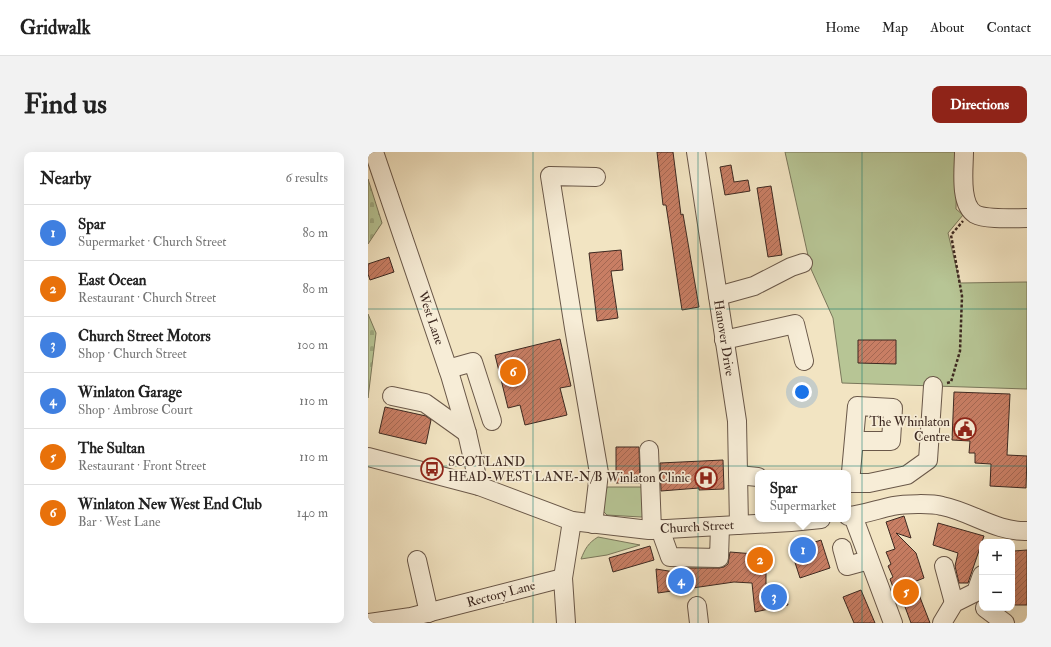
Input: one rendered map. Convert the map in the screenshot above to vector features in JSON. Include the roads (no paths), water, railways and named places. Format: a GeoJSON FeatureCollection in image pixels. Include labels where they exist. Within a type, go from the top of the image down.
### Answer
{"type":"FeatureCollection","features":[{"type":"Feature","properties":{"kind":"street","name":"West Lane"},"geometry":{"type":"LineString","coordinates":[[374,152],[448,369],[467,433],[479,486]]}},
{"type":"Feature","properties":{"kind":"street","name":"Hanover Drive"},"geometry":{"type":"LineString","coordinates":[[696,152],[737,421],[739,525]]}},
{"type":"Feature","properties":{"kind":"street"},"geometry":{"type":"LineString","coordinates":[[964,152],[964,192],[968,205],[975,214],[992,218],[1027,218]]}},
{"type":"Feature","properties":{"kind":"street"},"geometry":{"type":"LineString","coordinates":[[593,524],[599,473],[550,176],[596,177]]}},
{"type":"Feature","properties":{"kind":"street"},"geometry":{"type":"LineString","coordinates":[[718,296],[754,286],[791,267],[803,263]]}},
{"type":"Feature","properties":{"kind":"street"},"geometry":{"type":"LineString","coordinates":[[724,340],[795,324],[804,361]]}},
{"type":"Feature","properties":{"kind":"street"},"geometry":{"type":"LineString","coordinates":[[448,369],[473,362],[492,421]]}},
{"type":"Feature","properties":{"kind":"street"},"geometry":{"type":"LineString","coordinates":[[851,483],[869,483],[907,475],[928,460],[933,386]]}},
{"type":"Feature","properties":{"kind":"street"},"geometry":{"type":"LineString","coordinates":[[392,396],[425,403],[467,433]]}},
{"type":"Feature","properties":{"kind":"street"},"geometry":{"type":"LineString","coordinates":[[851,470],[854,441]]}},
{"type":"Feature","properties":{"kind":"street"},"geometry":{"type":"LineString","coordinates":[[649,450],[656,529],[670,557],[719,558],[720,526]]}},
{"type":"Feature","properties":{"kind":"street","name":"Church Street"},"geometry":{"type":"LineString","coordinates":[[368,457],[479,486],[572,521],[656,529],[780,522]]}},
{"type":"Feature","properties":{"kind":"street"},"geometry":{"type":"LineString","coordinates":[[738,475],[755,477]]}},
{"type":"Feature","properties":{"kind":"street"},"geometry":{"type":"LineString","coordinates":[[851,516],[894,506],[942,505],[971,515],[996,535],[1027,531]]}},
{"type":"Feature","properties":{"kind":"street"},"geometry":{"type":"LineString","coordinates":[[851,518],[894,623]]}},
{"type":"Feature","properties":{"kind":"street"},"geometry":{"type":"LineString","coordinates":[[566,623],[563,578],[572,521]]}},
{"type":"Feature","properties":{"kind":"street"},"geometry":{"type":"LineString","coordinates":[[842,548],[847,566],[869,560]]}},
{"type":"Feature","properties":{"kind":"street"},"geometry":{"type":"LineString","coordinates":[[417,560],[429,613]]}},
{"type":"Feature","properties":{"kind":"street"},"geometry":{"type":"LineString","coordinates":[[944,566],[954,604]]}},
{"type":"Feature","properties":{"kind":"street","name":"Rectory Lane"},"geometry":{"type":"LineString","coordinates":[[369,623],[429,613],[563,578]]}},
{"type":"Feature","properties":{"kind":"street"},"geometry":{"type":"LineString","coordinates":[[942,623],[954,604],[979,598]]}},
{"type":"Feature","properties":{"kind":"street"},"geometry":{"type":"LineString","coordinates":[[990,611],[1004,619]]}},
{"type":"Feature","properties":{"kind":"place","name":"Winlaton New West End Club"},"geometry":{"type":"Point","coordinates":[513,372]}},
{"type":"Feature","properties":{"kind":"place","name":"The Whinlaton Centre"},"geometry":{"type":"Point","coordinates":[965,429]}},
{"type":"Feature","properties":{"kind":"place","name":"SCOTLAND HEAD-WEST LANE-N/B"},"geometry":{"type":"Point","coordinates":[432,469]}},
{"type":"Feature","properties":{"kind":"place","name":"Winlaton Clinic"},"geometry":{"type":"Point","coordinates":[706,478]}},
{"type":"Feature","properties":{"kind":"place","name":"Spar"},"geometry":{"type":"Point","coordinates":[803,550]}},
{"type":"Feature","properties":{"kind":"place","name":"East Ocean"},"geometry":{"type":"Point","coordinates":[760,560]}},
{"type":"Feature","properties":{"kind":"place","name":"Winlaton Garage"},"geometry":{"type":"Point","coordinates":[681,581]}},
{"type":"Feature","properties":{"kind":"place","name":"The Sultan"},"geometry":{"type":"Point","coordinates":[906,592]}},
{"type":"Feature","properties":{"kind":"place","name":"Church Street Motors"},"geometry":{"type":"Point","coordinates":[774,597]}}]}
